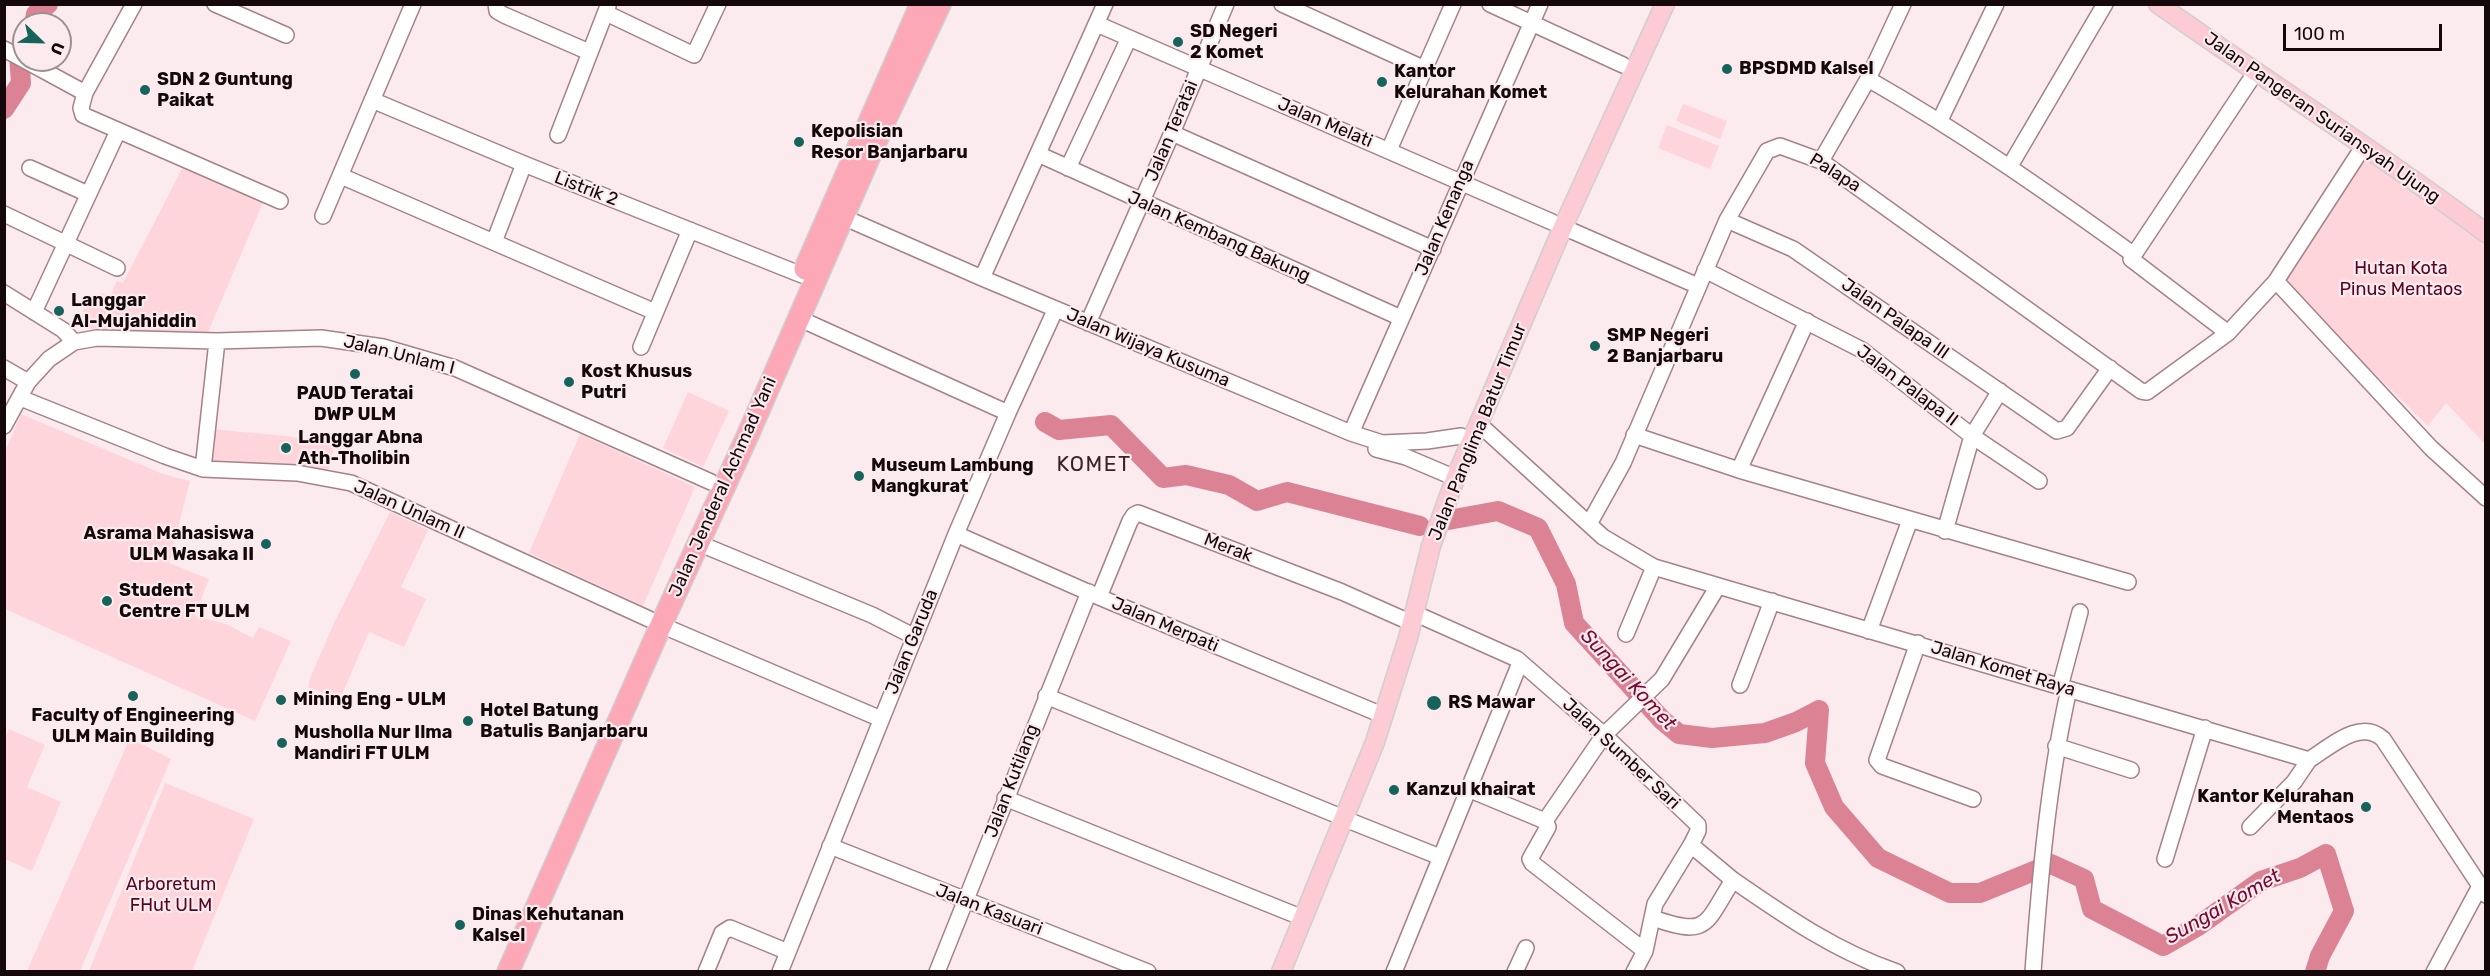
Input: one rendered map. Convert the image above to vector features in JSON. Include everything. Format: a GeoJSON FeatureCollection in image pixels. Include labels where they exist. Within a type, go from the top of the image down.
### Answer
{"type":"FeatureCollection","features":[{"type":"Feature","properties":{"kind":"highway","name":"Jalan Jenderal Achmad Yani"},"geometry":{"type":"LineString","coordinates":[[761,387],[798,318],[842,220],[921,4]]}},
{"type":"Feature","properties":{"kind":"highway","name":"Jalan Jenderal Achmad Yani"},"geometry":{"type":"LineString","coordinates":[[492,972],[593,751],[655,622],[698,543],[733,451],[761,387],[802,275],[882,110],[940,4]]}},
{"type":"Feature","properties":{"kind":"highway","name":"Jalan Jenderal Achmad Yani"},"geometry":{"type":"LineString","coordinates":[[507,972],[655,622],[711,482],[733,451]]}},
{"type":"Feature","properties":{"kind":"main road","name":"Jalan Panglima Batur Timur"},"geometry":{"type":"LineString","coordinates":[[1614,100],[1623,65],[1652,4]]}},
{"type":"Feature","properties":{"kind":"main road","name":"Jalan Panglima Batur Timur"},"geometry":{"type":"LineString","coordinates":[[1281,972],[1311,885],[1375,742],[1400,666],[1428,520],[1461,436],[1614,100],[1665,4]]}},
{"type":"Feature","properties":{"kind":"main road","name":"Jalan Pangeran Suriansyah Ujung"},"geometry":{"type":"LineString","coordinates":[[2158,4],[2486,233]]}},
{"type":"Feature","properties":{"kind":"main road","name":"Jalan Panglima Batur Timur"},"geometry":{"type":"LineString","coordinates":[[1340,817],[1438,526],[1557,225]]}},
{"type":"Feature","properties":{"kind":"main road","name":"Jalan Panglima Batur Timur"},"geometry":{"type":"LineString","coordinates":[[1270,972],[1293,914],[1311,885]]}},
{"type":"Feature","properties":{"kind":"street"},"geometry":{"type":"LineString","coordinates":[[134,4],[85,93],[81,108],[83,115],[280,201]]}},
{"type":"Feature","properties":{"kind":"street"},"geometry":{"type":"LineString","coordinates":[[215,4],[286,35]]}},
{"type":"Feature","properties":{"kind":"street"},"geometry":{"type":"LineString","coordinates":[[323,216],[413,4]]}},
{"type":"Feature","properties":{"kind":"street"},"geometry":{"type":"LineString","coordinates":[[496,4],[497,11],[504,15],[589,52]]}},
{"type":"Feature","properties":{"kind":"street"},"geometry":{"type":"LineString","coordinates":[[558,135],[607,9],[694,56],[718,4]]}},
{"type":"Feature","properties":{"kind":"street"},"geometry":{"type":"LineString","coordinates":[[982,278],[1105,4]]}},
{"type":"Feature","properties":{"kind":"street","name":"Jalan Teratai"},"geometry":{"type":"LineString","coordinates":[[1088,323],[1226,4]]}},
{"type":"Feature","properties":{"kind":"street"},"geometry":{"type":"LineString","coordinates":[[1282,4],[1425,69]]}},
{"type":"Feature","properties":{"kind":"street"},"geometry":{"type":"LineString","coordinates":[[1389,150],[1453,4]]}},
{"type":"Feature","properties":{"kind":"street"},"geometry":{"type":"LineString","coordinates":[[1490,4],[1623,65]]}},
{"type":"Feature","properties":{"kind":"street","name":"Jalan Kenanga"},"geometry":{"type":"LineString","coordinates":[[1351,433],[1540,4]]}},
{"type":"Feature","properties":{"kind":"street"},"geometry":{"type":"LineString","coordinates":[[1821,161],[1868,79],[1903,4]]}},
{"type":"Feature","properties":{"kind":"street"},"geometry":{"type":"LineString","coordinates":[[1940,120],[1996,4]]}},
{"type":"Feature","properties":{"kind":"street"},"geometry":{"type":"LineString","coordinates":[[2010,166],[2105,4]]}},
{"type":"Feature","properties":{"kind":"street","name":"Jalan Melati"},"geometry":{"type":"LineString","coordinates":[[1097,24],[1198,70],[1461,181],[1698,286]]}},
{"type":"Feature","properties":{"kind":"street"},"geometry":{"type":"LineString","coordinates":[[1068,168],[1129,38]]}},
{"type":"Feature","properties":{"kind":"street"},"geometry":{"type":"LineString","coordinates":[[9,51],[85,93]]}},
{"type":"Feature","properties":{"kind":"street"},"geometry":{"type":"LineString","coordinates":[[2133,257],[2254,73]]}},
{"type":"Feature","properties":{"kind":"street"},"geometry":{"type":"LineString","coordinates":[[1868,79],[1940,120],[2010,166],[2133,257],[2228,333],[2276,281],[2363,147]]}},
{"type":"Feature","properties":{"kind":"street","name":"Listrik 2"},"geometry":{"type":"LineString","coordinates":[[372,100],[524,164],[802,275]]}},
{"type":"Feature","properties":{"kind":"street"},"geometry":{"type":"LineString","coordinates":[[34,312],[117,131]]}},
{"type":"Feature","properties":{"kind":"street"},"geometry":{"type":"LineString","coordinates":[[1172,133],[1432,249]]}},
{"type":"Feature","properties":{"kind":"street","name":"Palapa"},"geometry":{"type":"LineString","coordinates":[[1589,524],[1623,463],[1727,220],[1767,151],[1780,146],[1821,161],[2141,391],[2147,392],[2228,333]]}},
{"type":"Feature","properties":{"kind":"street","name":"Jalan Kembang Bakung"},"geometry":{"type":"LineString","coordinates":[[1038,154],[1401,318]]}},
{"type":"Feature","properties":{"kind":"street"},"geometry":{"type":"LineString","coordinates":[[494,242],[524,164]]}},
{"type":"Feature","properties":{"kind":"street"},"geometry":{"type":"LineString","coordinates":[[30,168],[88,194]]}},
{"type":"Feature","properties":{"kind":"street"},"geometry":{"type":"LineString","coordinates":[[341,176],[655,312]]}},
{"type":"Feature","properties":{"kind":"street"},"geometry":{"type":"LineString","coordinates":[[4,214],[117,268]]}},
{"type":"Feature","properties":{"kind":"street","name":"Jalan Wijaya Kusuma"},"geometry":{"type":"LineString","coordinates":[[842,220],[1052,317],[1351,433],[1382,443],[1418,442],[1461,436]]}},
{"type":"Feature","properties":{"kind":"street","name":"Jalan Palapa III"},"geometry":{"type":"LineString","coordinates":[[1727,220],[1794,249],[2056,431],[2067,428],[2110,368]]}},
{"type":"Feature","properties":{"kind":"street"},"geometry":{"type":"LineString","coordinates":[[640,347],[690,230]]}},
{"type":"Feature","properties":{"kind":"street","name":"Jalan Wijaya Kusuma"},"geometry":{"type":"LineString","coordinates":[[911,252],[982,278],[1088,323],[1347,440],[1406,457],[1446,474]]}},
{"type":"Feature","properties":{"kind":"street","name":"Jalan Palapa II"},"geometry":{"type":"LineString","coordinates":[[1705,270],[1862,350],[1972,435],[2039,482]]}},
{"type":"Feature","properties":{"kind":"street"},"geometry":{"type":"LineString","coordinates":[[2276,281],[2432,448],[2486,498]]}},
{"type":"Feature","properties":{"kind":"street"},"geometry":{"type":"LineString","coordinates":[[4,293],[63,330],[74,342]]}},
{"type":"Feature","properties":{"kind":"street","name":"Jalan Garuda"},"geometry":{"type":"LineString","coordinates":[[780,972],[956,534],[1052,317]]}},
{"type":"Feature","properties":{"kind":"street"},"geometry":{"type":"LineString","coordinates":[[798,318],[1008,413]]}},
{"type":"Feature","properties":{"kind":"street"},"geometry":{"type":"LineString","coordinates":[[1739,470],[1806,321]]}},
{"type":"Feature","properties":{"kind":"street","name":"Jalan Unlam I"},"geometry":{"type":"LineString","coordinates":[[4,426],[28,382],[49,359],[74,342],[97,339],[217,341],[321,338],[352,341],[400,352],[473,375],[711,482]]}},
{"type":"Feature","properties":{"kind":"street"},"geometry":{"type":"LineString","coordinates":[[204,469],[217,341]]}},
{"type":"Feature","properties":{"kind":"street"},"geometry":{"type":"LineString","coordinates":[[4,368],[28,382]]}},
{"type":"Feature","properties":{"kind":"street"},"geometry":{"type":"LineString","coordinates":[[1945,531],[1972,435],[2000,391]]}},
{"type":"Feature","properties":{"kind":"street","name":"Jalan Unlam II"},"geometry":{"type":"LineString","coordinates":[[14,404],[204,469],[297,473],[351,483],[655,622],[881,719]]}},
{"type":"Feature","properties":{"kind":"street","name":"Jalan Komet Raya"},"geometry":{"type":"LineString","coordinates":[[1479,424],[1603,537],[1654,567],[2309,760]]}},
{"type":"Feature","properties":{"kind":"street"},"geometry":{"type":"LineString","coordinates":[[1634,435],[1739,470],[2128,582]]}},
{"type":"Feature","properties":{"kind":"street","name":"Merak"},"geometry":{"type":"LineString","coordinates":[[1094,595],[1130,520],[1134,514],[1138,513],[1409,616]]}},
{"type":"Feature","properties":{"kind":"street"},"geometry":{"type":"LineString","coordinates":[[1869,631],[1910,520]]}},
{"type":"Feature","properties":{"kind":"street","name":"Jalan Merpati"},"geometry":{"type":"LineString","coordinates":[[956,534],[1094,595],[1375,712]]}},
{"type":"Feature","properties":{"kind":"street"},"geometry":{"type":"LineString","coordinates":[[698,543],[872,615],[915,636]]}},
{"type":"Feature","properties":{"kind":"street"},"geometry":{"type":"LineString","coordinates":[[1626,634],[1654,567]]}},
{"type":"Feature","properties":{"kind":"street"},"geometry":{"type":"LineString","coordinates":[[1545,821],[1604,735],[1657,685],[1718,586]]}},
{"type":"Feature","properties":{"kind":"street","name":"Jalan Kutilang"},"geometry":{"type":"LineString","coordinates":[[937,972],[1046,696],[1094,595]]}},
{"type":"Feature","properties":{"kind":"street"},"geometry":{"type":"LineString","coordinates":[[1740,685],[1772,601]]}},
{"type":"Feature","properties":{"kind":"street"},"geometry":{"type":"LineString","coordinates":[[2032,972],[2039,889],[2056,746],[2080,612]]}},
{"type":"Feature","properties":{"kind":"street","name":"Jalan Sumber Sari"},"geometry":{"type":"LineString","coordinates":[[1409,616],[1513,656],[1604,735],[1670,800],[1696,822],[1698,831],[1691,845]]}},
{"type":"Feature","properties":{"kind":"street"},"geometry":{"type":"LineString","coordinates":[[1918,643],[1877,760],[1882,766],[1973,799]]}},
{"type":"Feature","properties":{"kind":"street"},"geometry":{"type":"LineString","coordinates":[[1394,972],[1520,663]]}},
{"type":"Feature","properties":{"kind":"street"},"geometry":{"type":"LineString","coordinates":[[1046,696],[1440,857]]}},
{"type":"Feature","properties":{"kind":"street"},"geometry":{"type":"LineString","coordinates":[[2165,859],[2205,728]]}},
{"type":"Feature","properties":{"kind":"street"},"geometry":{"type":"LineString","coordinates":[[2250,827],[2294,782],[2309,760],[2357,731],[2376,732],[2383,739],[2483,891],[2434,972]]}},
{"type":"Feature","properties":{"kind":"street"},"geometry":{"type":"LineString","coordinates":[[2056,746],[2131,770]]}},
{"type":"Feature","properties":{"kind":"street"},"geometry":{"type":"LineString","coordinates":[[1468,789],[1545,821],[1548,827],[1530,859],[1531,862],[1645,951]]}},
{"type":"Feature","properties":{"kind":"street"},"geometry":{"type":"LineString","coordinates":[[1005,798],[1293,914]]}},
{"type":"Feature","properties":{"kind":"street"},"geometry":{"type":"LineString","coordinates":[[1634,972],[1645,951],[1655,904],[1691,845],[1733,880],[1788,917],[1848,953],[1897,972]]}},
{"type":"Feature","properties":{"kind":"street","name":"Jalan Kasuari"},"geometry":{"type":"LineString","coordinates":[[830,846],[1148,972]]}},
{"type":"Feature","properties":{"kind":"street"},"geometry":{"type":"LineString","coordinates":[[1653,918],[1675,926],[1699,927],[1704,925],[1733,880]]}},
{"type":"Feature","properties":{"kind":"street"},"geometry":{"type":"LineString","coordinates":[[706,972],[722,933],[730,928],[788,952]]}},
{"type":"Feature","properties":{"kind":"street"},"geometry":{"type":"LineString","coordinates":[[1515,972],[1526,948]]}},
{"type":"Feature","properties":{"kind":"green space"},"geometry":{"type":"Polygon","coordinates":[[[1683,104],[1727,121],[1720,139],[1676,121],[1683,104]]]}},
{"type":"Feature","properties":{"kind":"green space"},"geometry":{"type":"Polygon","coordinates":[[[1667,125],[1719,146],[1710,169],[1658,148],[1667,125]]]}},
{"type":"Feature","properties":{"kind":"green space","name":"Hutan Kota Pinus Mentaos"},"geometry":{"type":"Polygon","coordinates":[[[2363,152],[2485,238],[2485,444],[2446,403],[2428,426],[2279,280],[2363,152]]]}},
{"type":"Feature","properties":{"kind":"green space"},"geometry":{"type":"Polygon","coordinates":[[[183,167],[264,200],[207,335],[81,328],[83,310],[101,293],[110,296],[117,281],[123,283],[183,167]]]}},
{"type":"Feature","properties":{"kind":"green space"},"geometry":{"type":"Polygon","coordinates":[[[688,392],[729,411],[703,467],[663,448],[688,392]]]}},
{"type":"Feature","properties":{"kind":"green space"},"geometry":{"type":"Polygon","coordinates":[[[21,414],[163,474],[190,481],[169,563],[209,579],[195,616],[226,624],[253,638],[259,627],[291,641],[255,721],[5,609],[5,452],[21,414]]]}},
{"type":"Feature","properties":{"kind":"green space"},"geometry":{"type":"Polygon","coordinates":[[[211,429],[286,436],[335,444],[328,473],[215,465],[209,459],[211,429]]]}},
{"type":"Feature","properties":{"kind":"green space"},"geometry":{"type":"Polygon","coordinates":[[[580,434],[695,487],[643,606],[529,553],[580,434]]]}},
{"type":"Feature","properties":{"kind":"green space"},"geometry":{"type":"Polygon","coordinates":[[[390,512],[428,530],[401,587],[426,599],[404,647],[369,632],[340,699],[308,687],[310,678],[334,623],[390,512]]]}},
{"type":"Feature","properties":{"kind":"green space"},"geometry":{"type":"Polygon","coordinates":[[[9,729],[45,745],[27,787],[61,802],[32,871],[5,859],[4,740],[9,729]]]}},
{"type":"Feature","properties":{"kind":"green space"},"geometry":{"type":"Polygon","coordinates":[[[130,738],[171,759],[80,971],[27,971],[130,738]]]}},
{"type":"Feature","properties":{"kind":"green space","name":"Arboretum FHut ULM"},"geometry":{"type":"Polygon","coordinates":[[[165,783],[254,819],[192,971],[89,971],[165,783]]]}},
{"type":"Feature","properties":{"kind":"waterway"},"geometry":{"type":"LineString","coordinates":[[38,12],[48,4]]}},
{"type":"Feature","properties":{"kind":"waterway"},"geometry":{"type":"LineString","coordinates":[[4,109],[21,83],[20,72]]}},
{"type":"Feature","properties":{"kind":"waterway","name":"Sungai Komet"},"geometry":{"type":"LineString","coordinates":[[1045,422],[1059,430],[1111,425],[1163,478],[1186,475],[1229,485],[1257,501],[1287,492],[1420,526]]}},
{"type":"Feature","properties":{"kind":"waterway","name":"Sungai Komet"},"geometry":{"type":"LineString","coordinates":[[1443,521],[1498,511],[1538,528],[1566,584],[1574,623],[1662,720],[1679,734],[1712,738],[1765,733],[1796,722],[1819,710],[1815,763],[1834,807],[1878,858],[1950,893],[1980,893],[2051,864],[2084,879],[2092,909],[2163,946],[2198,926],[2261,881],[2300,868],[2326,854],[2344,911],[2320,956],[2315,972]]}},
{"type":"Feature","properties":{"kind":"place","name":"SD Negeri 2 Komet"},"geometry":{"type":"Point","coordinates":[1178,42]}},
{"type":"Feature","properties":{"kind":"place","name":"BPSDMD Kalsel"},"geometry":{"type":"Point","coordinates":[1727,69]}},
{"type":"Feature","properties":{"kind":"place","name":"Kantor Kelurahan Komet"},"geometry":{"type":"Point","coordinates":[1382,82]}},
{"type":"Feature","properties":{"kind":"place","name":"SDN 2 Guntung Paikat"},"geometry":{"type":"Point","coordinates":[145,90]}},
{"type":"Feature","properties":{"kind":"place","name":"Kepolisian Resor Banjarbaru"},"geometry":{"type":"Point","coordinates":[799,142]}},
{"type":"Feature","properties":{"kind":"place","name":"Langgar Al-Mujahiddin"},"geometry":{"type":"Point","coordinates":[59,311]}},
{"type":"Feature","properties":{"kind":"place","name":"SMP Negeri 2 Banjarbaru"},"geometry":{"type":"Point","coordinates":[1595,346]}},
{"type":"Feature","properties":{"kind":"place","name":"PAUD Teratai DWP ULM"},"geometry":{"type":"Point","coordinates":[355,374]}},
{"type":"Feature","properties":{"kind":"place","name":"Kost Khusus Putri"},"geometry":{"type":"Point","coordinates":[569,382]}},
{"type":"Feature","properties":{"kind":"place","name":"Langgar Abna Ath-Tholibin"},"geometry":{"type":"Point","coordinates":[286,448]}},
{"type":"Feature","properties":{"kind":"place","name":"Museum Lambung Mangkurat"},"geometry":{"type":"Point","coordinates":[859,476]}},
{"type":"Feature","properties":{"kind":"place","name":"Asrama Mahasiswa ULM Wasaka II"},"geometry":{"type":"Point","coordinates":[266,544]}},
{"type":"Feature","properties":{"kind":"place","name":"Student Centre FT ULM"},"geometry":{"type":"Point","coordinates":[107,601]}},
{"type":"Feature","properties":{"kind":"place","name":"Faculty of Engineering ULM Main Building"},"geometry":{"type":"Point","coordinates":[133,696]}},
{"type":"Feature","properties":{"kind":"place","name":"Mining Eng - ULM"},"geometry":{"type":"Point","coordinates":[281,700]}},
{"type":"Feature","properties":{"kind":"place","name":"RS Mawar"},"geometry":{"type":"Point","coordinates":[1434,703]}},
{"type":"Feature","properties":{"kind":"place","name":"Hotel Batung Batulis Banjarbaru"},"geometry":{"type":"Point","coordinates":[468,721]}},
{"type":"Feature","properties":{"kind":"place","name":"Musholla Nur Ilma Mandiri FT ULM"},"geometry":{"type":"Point","coordinates":[282,743]}},
{"type":"Feature","properties":{"kind":"place","name":"Kanzul khairat"},"geometry":{"type":"Point","coordinates":[1394,790]}},
{"type":"Feature","properties":{"kind":"place","name":"Kantor Kelurahan Mentaos"},"geometry":{"type":"Point","coordinates":[2366,807]}},
{"type":"Feature","properties":{"kind":"place","name":"Dinas Kehutanan Kalsel"},"geometry":{"type":"Point","coordinates":[460,925]}},
{"type":"Feature","properties":{"kind":"district","name":"KOMET"},"geometry":{"type":"Point","coordinates":[1094,465]}}]}
